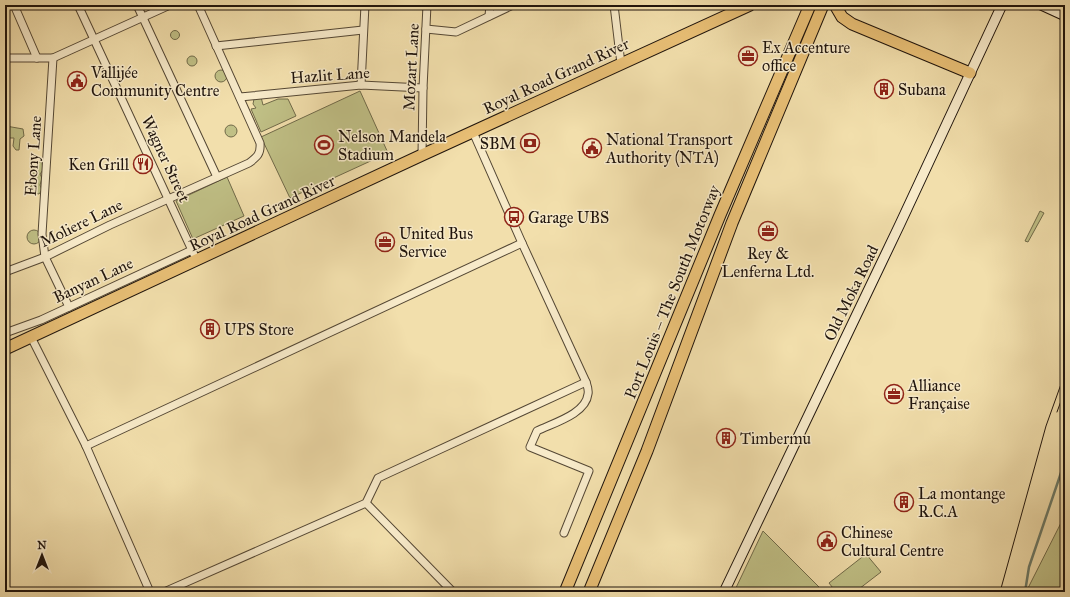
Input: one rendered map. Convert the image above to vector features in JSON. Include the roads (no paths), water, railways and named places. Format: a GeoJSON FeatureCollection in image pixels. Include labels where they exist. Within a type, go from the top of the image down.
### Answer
{"type":"FeatureCollection","features":[{"type":"Feature","properties":{"kind":"main road","name":"Royal Road Grand River"},"geometry":{"type":"LineString","coordinates":[[5,349],[197,261],[422,154],[750,5]]}},
{"type":"Feature","properties":{"kind":"main road","name":"Port Louis – The South Motorway"},"geometry":{"type":"LineString","coordinates":[[565,592],[720,216],[810,5]]}},
{"type":"Feature","properties":{"kind":"main road","name":"Port Louis – The South Motorway"},"geometry":{"type":"LineString","coordinates":[[589,592],[647,451],[732,223],[823,5]]}},
{"type":"Feature","properties":{"kind":"main road"},"geometry":{"type":"LineString","coordinates":[[835,5],[842,17],[852,24],[970,73]]}},
{"type":"Feature","properties":{"kind":"main road","name":"Old Moka Road"},"geometry":{"type":"LineString","coordinates":[[724,592],[894,238],[1002,5]]}},
{"type":"Feature","properties":{"kind":"main road"},"geometry":{"type":"LineString","coordinates":[[1041,5],[1056,8],[1065,16]]}},
{"type":"Feature","properties":{"kind":"street"},"geometry":{"type":"LineString","coordinates":[[14,5],[37,58]]}},
{"type":"Feature","properties":{"kind":"street","name":"Wagner Street"},"geometry":{"type":"LineString","coordinates":[[78,5],[197,261]]}},
{"type":"Feature","properties":{"kind":"street"},"geometry":{"type":"LineString","coordinates":[[138,5],[217,177]]}},
{"type":"Feature","properties":{"kind":"street"},"geometry":{"type":"LineString","coordinates":[[5,58],[53,58],[170,5]]}},
{"type":"Feature","properties":{"kind":"street"},"geometry":{"type":"LineString","coordinates":[[198,5],[240,97]]}},
{"type":"Feature","properties":{"kind":"street"},"geometry":{"type":"LineString","coordinates":[[361,85],[365,5]]}},
{"type":"Feature","properties":{"kind":"street","name":"Mozart Lane"},"geometry":{"type":"LineString","coordinates":[[422,154],[422,88],[427,5]]}},
{"type":"Feature","properties":{"kind":"street"},"geometry":{"type":"LineString","coordinates":[[489,16],[490,5]]}},
{"type":"Feature","properties":{"kind":"street"},"geometry":{"type":"LineString","coordinates":[[426,29],[456,32],[513,5]]}},
{"type":"Feature","properties":{"kind":"street"},"geometry":{"type":"LineString","coordinates":[[614,5],[621,64]]}},
{"type":"Feature","properties":{"kind":"street"},"geometry":{"type":"LineString","coordinates":[[216,46],[363,30]]}},
{"type":"Feature","properties":{"kind":"street","name":"Ebony Lane"},"geometry":{"type":"LineString","coordinates":[[53,58],[42,234],[45,257],[68,307]]}},
{"type":"Feature","properties":{"kind":"street","name":"Hazlit Lane"},"geometry":{"type":"LineString","coordinates":[[240,97],[361,85],[422,88]]}},
{"type":"Feature","properties":{"kind":"street","name":"Moliere Lane"},"geometry":{"type":"LineString","coordinates":[[5,272],[45,257],[110,224],[249,163],[258,156],[261,150],[260,143],[240,97]]}},
{"type":"Feature","properties":{"kind":"street"},"geometry":{"type":"LineString","coordinates":[[473,132],[522,244],[586,382],[588,394],[585,403],[578,411],[537,431],[530,447],[589,471],[564,533]]}},
{"type":"Feature","properties":{"kind":"street"},"geometry":{"type":"LineString","coordinates":[[86,446],[522,244]]}},
{"type":"Feature","properties":{"kind":"street","name":"Banyan Lane"},"geometry":{"type":"LineString","coordinates":[[5,333],[41,320],[192,250]]}},
{"type":"Feature","properties":{"kind":"street"},"geometry":{"type":"LineString","coordinates":[[31,338],[86,446],[150,592]]}},
{"type":"Feature","properties":{"kind":"street"},"geometry":{"type":"LineString","coordinates":[[164,592],[366,503],[378,478],[586,382]]}},
{"type":"Feature","properties":{"kind":"street"},"geometry":{"type":"LineString","coordinates":[[366,503],[453,592]]}},
{"type":"Feature","properties":{"kind":"waterway"},"geometry":{"type":"LineString","coordinates":[[1025,592],[1029,567],[1065,461]]}},
{"type":"Feature","properties":{"kind":"tram line"},"geometry":{"type":"LineString","coordinates":[[1000,592],[1046,426],[1065,373]]}},
{"type":"Feature","properties":{"kind":"tram line"},"geometry":{"type":"LineString","coordinates":[[1057,412],[1065,390]]}},
{"type":"Feature","properties":{"kind":"place","name":"Ex Accenture office"},"geometry":{"type":"Point","coordinates":[748,56]}},
{"type":"Feature","properties":{"kind":"place","name":"Vallijée Community Centre"},"geometry":{"type":"Point","coordinates":[77,81]}},
{"type":"Feature","properties":{"kind":"place","name":"Subana"},"geometry":{"type":"Point","coordinates":[884,89]}},
{"type":"Feature","properties":{"kind":"place","name":"SBM"},"geometry":{"type":"Point","coordinates":[530,143]}},
{"type":"Feature","properties":{"kind":"place","name":"Nelson Mandela Stadium"},"geometry":{"type":"Point","coordinates":[324,145]}},
{"type":"Feature","properties":{"kind":"place","name":"National Transport Authority (NTA)"},"geometry":{"type":"Point","coordinates":[592,148]}},
{"type":"Feature","properties":{"kind":"place","name":"Ken Grill"},"geometry":{"type":"Point","coordinates":[143,164]}},
{"type":"Feature","properties":{"kind":"place","name":"Garage UBS"},"geometry":{"type":"Point","coordinates":[514,217]}},
{"type":"Feature","properties":{"kind":"place","name":"Rey & Lenferna Ltd."},"geometry":{"type":"Point","coordinates":[768,231]}},
{"type":"Feature","properties":{"kind":"place","name":"United Bus Service"},"geometry":{"type":"Point","coordinates":[385,242]}},
{"type":"Feature","properties":{"kind":"place","name":"UPS Store"},"geometry":{"type":"Point","coordinates":[210,329]}},
{"type":"Feature","properties":{"kind":"place","name":"Alliance Française"},"geometry":{"type":"Point","coordinates":[894,394]}},
{"type":"Feature","properties":{"kind":"place","name":"Timbermu"},"geometry":{"type":"Point","coordinates":[726,438]}},
{"type":"Feature","properties":{"kind":"place","name":"La montange R.C.A"},"geometry":{"type":"Point","coordinates":[904,502]}},
{"type":"Feature","properties":{"kind":"place","name":"Chinese Cultural Centre"},"geometry":{"type":"Point","coordinates":[827,541]}}]}
